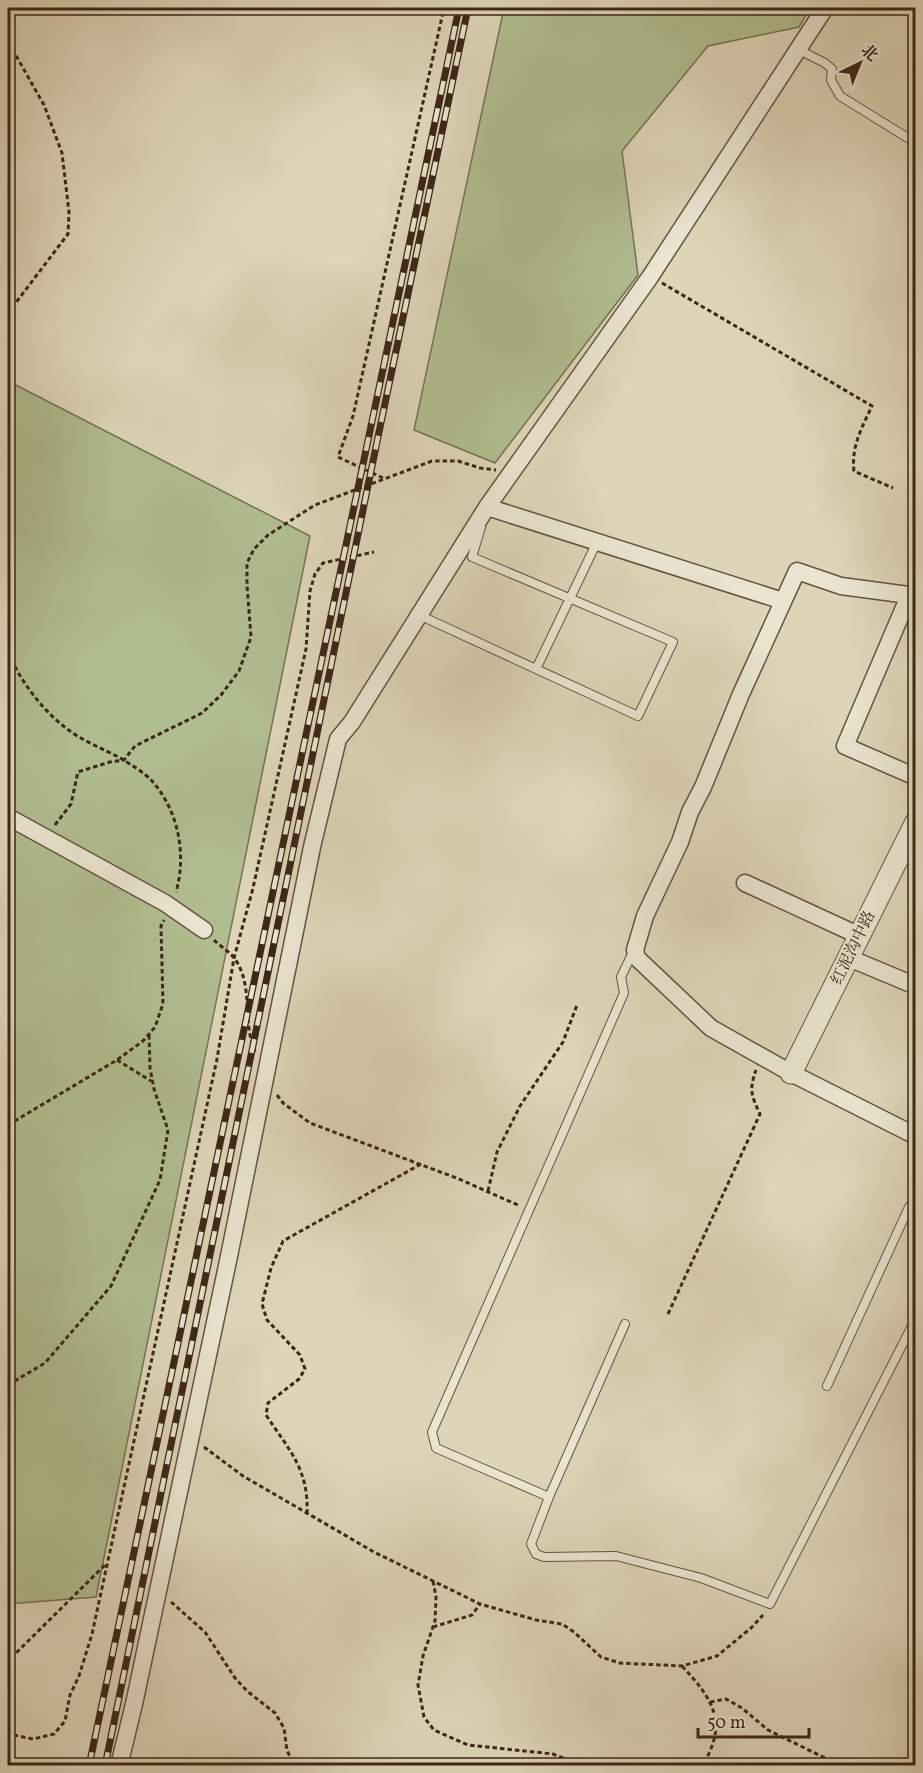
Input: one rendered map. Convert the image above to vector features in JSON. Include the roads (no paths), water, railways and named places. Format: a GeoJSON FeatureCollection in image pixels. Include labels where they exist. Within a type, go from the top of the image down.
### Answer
{"type":"FeatureCollection","features":[{"type":"Feature","properties":{"kind":"street"},"geometry":{"type":"LineString","coordinates":[[119,1766],[266,1077],[312,847],[338,739],[352,722],[486,507],[650,277],[825,8]]}},
{"type":"Feature","properties":{"kind":"street"},"geometry":{"type":"LineString","coordinates":[[486,507],[783,601]]}},
{"type":"Feature","properties":{"kind":"street"},"geometry":{"type":"LineString","coordinates":[[915,777],[845,746],[912,596],[841,586],[797,571],[690,812],[680,842],[645,916],[634,950],[637,958],[711,1028],[791,1073],[915,1136]]}},
{"type":"Feature","properties":{"kind":"street"},"geometry":{"type":"LineString","coordinates":[[8,817],[171,907],[204,930]]}},
{"type":"Feature","properties":{"kind":"street","name":"红泥沟中路"},"geometry":{"type":"LineString","coordinates":[[791,1073],[915,822]]}},
{"type":"Feature","properties":{"kind":"street"},"geometry":{"type":"LineString","coordinates":[[746,883],[860,936]]}},
{"type":"Feature","properties":{"kind":"street"},"geometry":{"type":"LineString","coordinates":[[849,958],[915,986]]}},
{"type":"Feature","properties":{"kind":"lane"},"geometry":{"type":"LineString","coordinates":[[799,50],[832,69],[831,80],[840,96],[915,143]]}},
{"type":"Feature","properties":{"kind":"lane"},"geometry":{"type":"LineString","coordinates":[[419,615],[638,716],[673,642],[472,557],[486,507]]}},
{"type":"Feature","properties":{"kind":"lane"},"geometry":{"type":"LineString","coordinates":[[536,669],[597,542]]}},
{"type":"Feature","properties":{"kind":"lane"},"geometry":{"type":"LineString","coordinates":[[549,1497],[436,1448],[432,1432],[624,993],[621,977],[634,950]]}},
{"type":"Feature","properties":{"kind":"lane"},"geometry":{"type":"LineString","coordinates":[[827,1386],[909,1208],[915,1200]]}},
{"type":"Feature","properties":{"kind":"lane"},"geometry":{"type":"LineString","coordinates":[[625,1324],[549,1497],[531,1544],[536,1554],[544,1557],[616,1556],[701,1578],[770,1604],[915,1318]]}},
{"type":"Feature","properties":{"kind":"railway"},"geometry":{"type":"LineString","coordinates":[[89,1766],[459,8]]}},
{"type":"Feature","properties":{"kind":"railway"},"geometry":{"type":"LineString","coordinates":[[105,1766],[468,8]]}}]}
